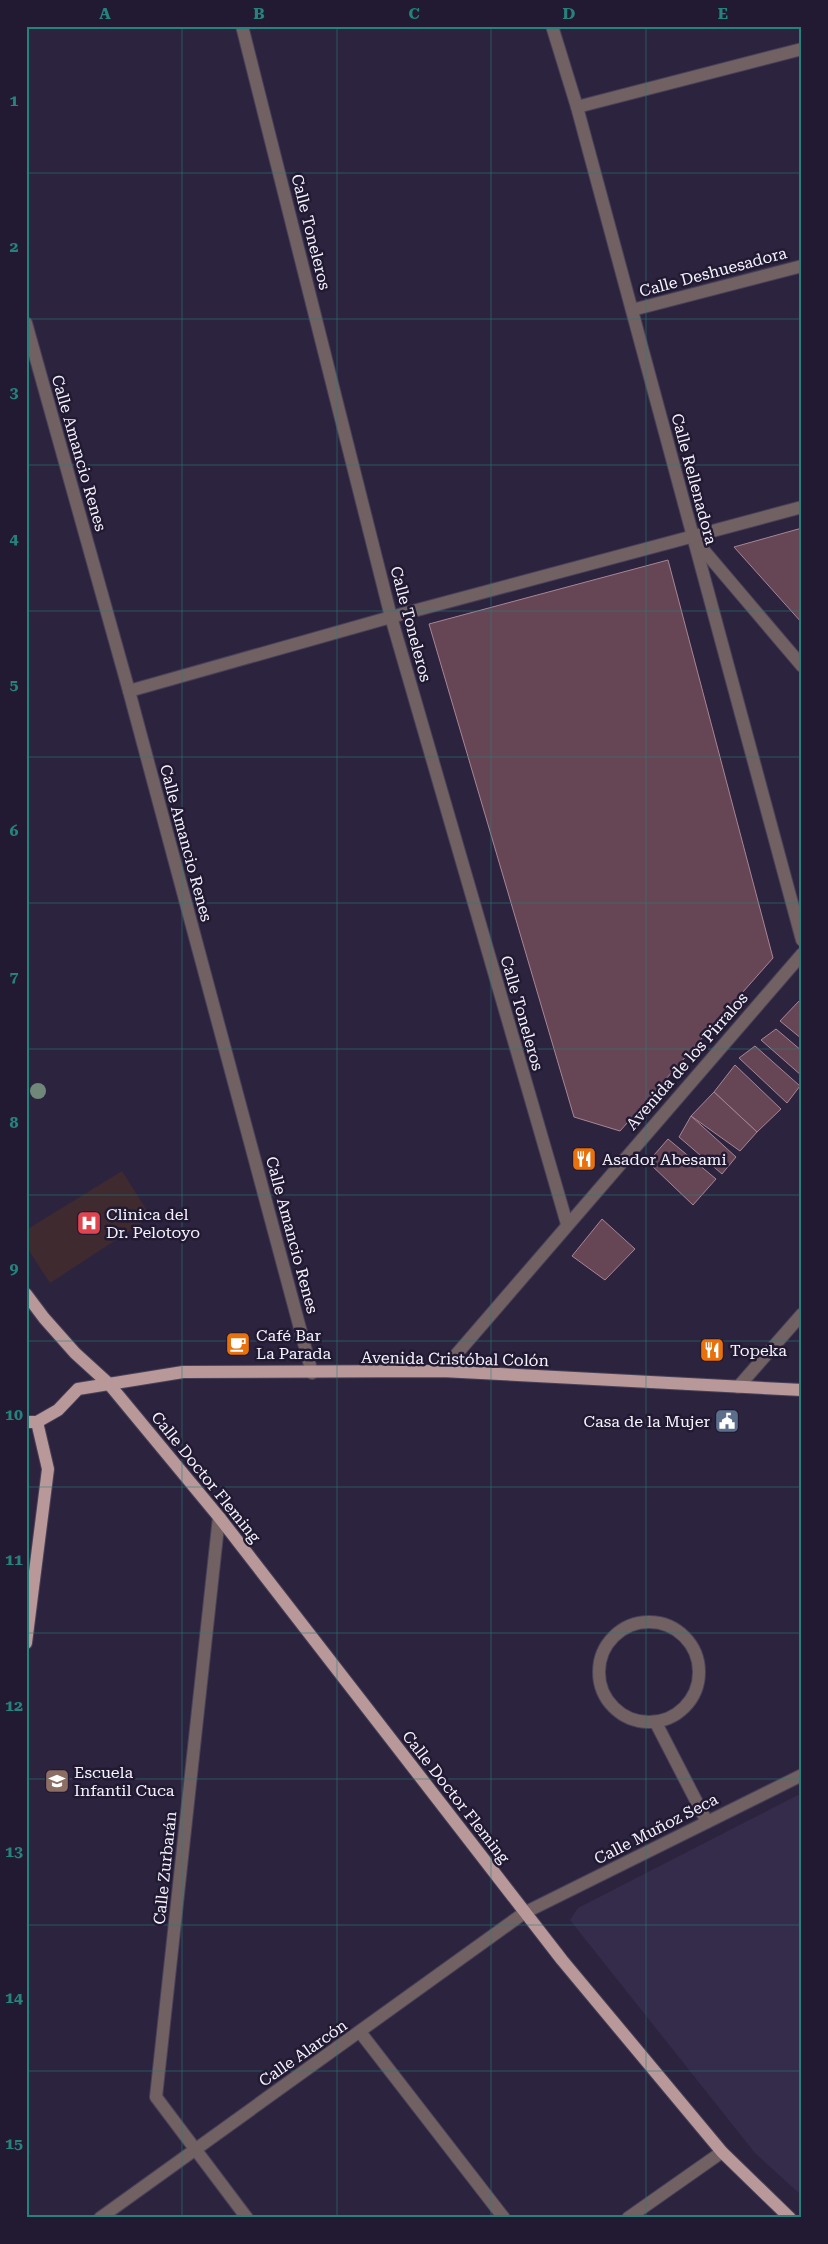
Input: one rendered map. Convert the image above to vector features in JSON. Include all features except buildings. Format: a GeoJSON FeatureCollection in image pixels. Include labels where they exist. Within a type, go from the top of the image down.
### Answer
{"type":"FeatureCollection","features":[{"type":"Feature","properties":{"kind":"main road","name":"Calle Doctor Fleming"},"geometry":{"type":"LineString","coordinates":[[26,1294],[75,1353],[109,1384],[219,1517],[524,1913],[722,2152],[790,2218]]}},
{"type":"Feature","properties":{"kind":"main road","name":"Avenida Cristóbal Colón"},"geometry":{"type":"LineString","coordinates":[[31,1422],[58,1410],[78,1389],[183,1372],[442,1371],[802,1390]]}},
{"type":"Feature","properties":{"kind":"main road"},"geometry":{"type":"LineString","coordinates":[[26,1643],[48,1470],[31,1422]]}},
{"type":"Feature","properties":{"kind":"street","name":"Calle Toneleros"},"geometry":{"type":"LineString","coordinates":[[242,26],[391,617],[567,1224]]}},
{"type":"Feature","properties":{"kind":"street","name":"Calle Rellenadora"},"geometry":{"type":"LineString","coordinates":[[552,26],[577,107],[802,940]]}},
{"type":"Feature","properties":{"kind":"street"},"geometry":{"type":"LineString","coordinates":[[577,107],[802,49]]}},
{"type":"Feature","properties":{"kind":"street","name":"Calle Deshuesadora"},"geometry":{"type":"LineString","coordinates":[[632,310],[802,266]]}},
{"type":"Feature","properties":{"kind":"street","name":"Calle Amancio Renes"},"geometry":{"type":"LineString","coordinates":[[26,323],[129,691],[312,1373]]}},
{"type":"Feature","properties":{"kind":"street"},"geometry":{"type":"LineString","coordinates":[[129,691],[391,617],[802,507]]}},
{"type":"Feature","properties":{"kind":"street"},"geometry":{"type":"LineString","coordinates":[[693,537],[802,666]]}},
{"type":"Feature","properties":{"kind":"street","name":"Avenida de los Pirralos"},"geometry":{"type":"LineString","coordinates":[[442,1371],[802,954]]}},
{"type":"Feature","properties":{"kind":"street"},"geometry":{"type":"LineString","coordinates":[[738,1387],[802,1314]]}},
{"type":"Feature","properties":{"kind":"street","name":"Calle Zurbarán"},"geometry":{"type":"LineString","coordinates":[[219,1517],[156,2097],[247,2218]]}},
{"type":"Feature","properties":{"kind":"street"},"geometry":{"type":"LineString","coordinates":[[642,1621],[664,1623],[684,1635],[697,1654],[700,1676],[693,1698],[677,1715],[656,1722],[633,1721],[614,1709],[601,1690],[598,1667],[605,1646],[620,1630],[642,1621]]}},
{"type":"Feature","properties":{"kind":"street"},"geometry":{"type":"LineString","coordinates":[[656,1722],[707,1822]]}},
{"type":"Feature","properties":{"kind":"street","name":"Calle Muñoz Seca"},"geometry":{"type":"LineString","coordinates":[[524,1913],[802,1774]]}},
{"type":"Feature","properties":{"kind":"street","name":"Calle Alarcón"},"geometry":{"type":"LineString","coordinates":[[100,2218],[524,1913]]}},
{"type":"Feature","properties":{"kind":"street"},"geometry":{"type":"LineString","coordinates":[[360,2032],[504,2218]]}},
{"type":"Feature","properties":{"kind":"street"},"geometry":{"type":"LineString","coordinates":[[628,2218],[722,2152]]}},
{"type":"Feature","properties":{"kind":"shaded area","name":"Clinica del Dr. Pelotoyo"},"geometry":{"type":"Polygon","coordinates":[[[122,1171],[151,1217],[50,1283],[26,1246],[26,1230],[122,1171]]]}},
{"type":"Feature","properties":{"kind":"shaded area"},"geometry":{"type":"Polygon","coordinates":[[[802,1793],[802,2192],[800,2194],[755,2153],[570,1920],[578,1908],[802,1793]]]}},
{"type":"Feature","properties":{"kind":"place","name":"Asador Abesami"},"geometry":{"type":"Point","coordinates":[584,1159]}},
{"type":"Feature","properties":{"kind":"place","name":"Clinica del Dr. Pelotoyo"},"geometry":{"type":"Point","coordinates":[89,1223]}},
{"type":"Feature","properties":{"kind":"place","name":"Café Bar La Parada"},"geometry":{"type":"Point","coordinates":[238,1344]}},
{"type":"Feature","properties":{"kind":"place","name":"Topeka"},"geometry":{"type":"Point","coordinates":[712,1350]}},
{"type":"Feature","properties":{"kind":"place","name":"Casa de la Mujer"},"geometry":{"type":"Point","coordinates":[727,1421]}},
{"type":"Feature","properties":{"kind":"place","name":"Escuela Infantil Cuca"},"geometry":{"type":"Point","coordinates":[57,1781]}}]}
